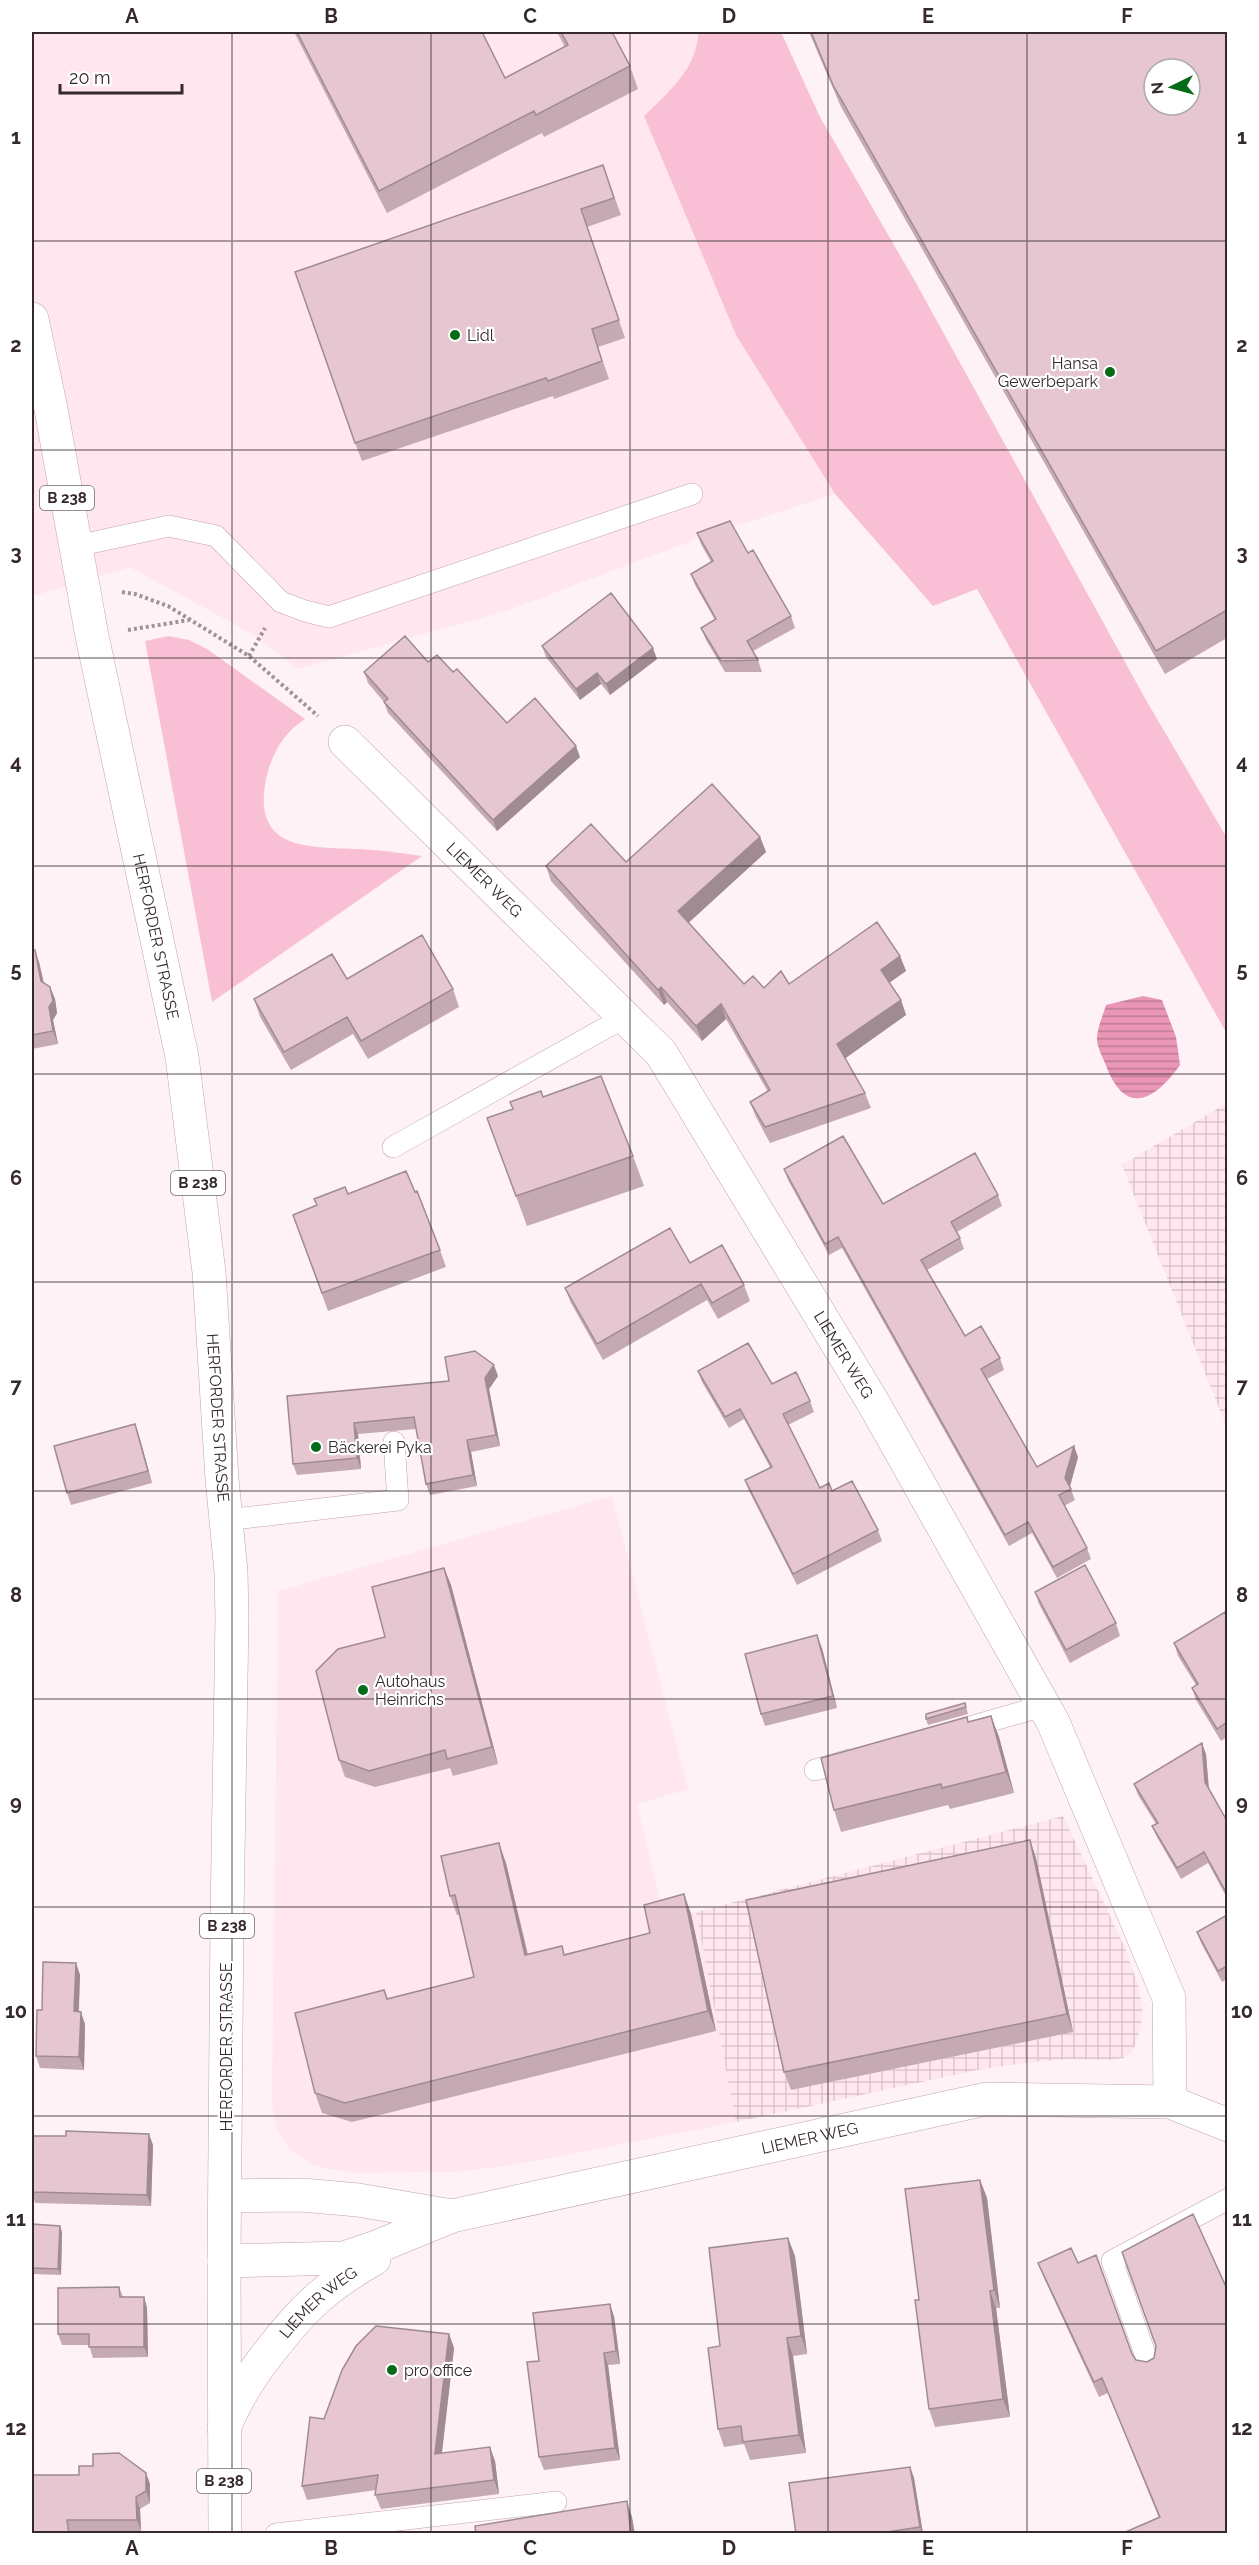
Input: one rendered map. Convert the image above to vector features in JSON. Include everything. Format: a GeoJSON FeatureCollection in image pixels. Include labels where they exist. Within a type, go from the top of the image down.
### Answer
{"type":"FeatureCollection","features":[{"type":"Feature","properties":{"kind":"street","name":"HERFORDER STRASSE"},"geometry":{"type":"LineString","coordinates":[[32,319],[92,636],[182,1057],[209,1272],[231,1572],[232,1628],[224,2261],[225,2534]]}},
{"type":"Feature","properties":{"kind":"street","name":"LIEMER WEG"},"geometry":{"type":"LineString","coordinates":[[345,742],[661,1053],[874,1404],[1053,1722],[1168,1998],[1170,2102]]}},
{"type":"Feature","properties":{"kind":"street","name":"LIEMER WEG"},"geometry":{"type":"LineString","coordinates":[[224,2261],[344,2258],[452,2216],[986,2099],[1170,2102],[1227,2125]]}},
{"type":"Feature","properties":{"kind":"street","name":"LIEMER WEG"},"geometry":{"type":"LineString","coordinates":[[225,2196],[302,2195],[358,2200],[452,2216]]}},
{"type":"Feature","properties":{"kind":"street","name":"LIEMER WEG"},"geometry":{"type":"LineString","coordinates":[[224,2428],[234,2402],[245,2383],[296,2318],[318,2296],[346,2275],[452,2216]]}},
{"type":"Feature","properties":{"kind":"lane"},"geometry":{"type":"LineString","coordinates":[[76,546],[169,526],[216,536],[281,602],[305,612],[329,616],[692,494]]}},
{"type":"Feature","properties":{"kind":"lane"},"geometry":{"type":"LineString","coordinates":[[393,1147],[625,1017]]}},
{"type":"Feature","properties":{"kind":"lane"},"geometry":{"type":"LineString","coordinates":[[226,1521],[398,1500],[394,1442]]}},
{"type":"Feature","properties":{"kind":"lane"},"geometry":{"type":"LineString","coordinates":[[952,1732],[1043,1706]]}},
{"type":"Feature","properties":{"kind":"lane"},"geometry":{"type":"LineString","coordinates":[[815,1770],[872,1754]]}},
{"type":"Feature","properties":{"kind":"lane"},"geometry":{"type":"LineString","coordinates":[[1149,2366],[1112,2261],[1227,2199]]}},
{"type":"Feature","properties":{"kind":"lane"},"geometry":{"type":"LineString","coordinates":[[276,2534],[556,2502]]}},
{"type":"Feature","properties":{"kind":"path"},"geometry":{"type":"LineString","coordinates":[[83,587],[135,594],[168,606],[249,656],[296,695],[345,742]]}},
{"type":"Feature","properties":{"kind":"path"},"geometry":{"type":"LineString","coordinates":[[92,636],[189,620]]}},
{"type":"Feature","properties":{"kind":"shaded area"},"geometry":{"type":"Polygon","coordinates":[[[32,32],[698,32],[698,48],[676,86],[644,116],[736,335],[835,494],[699,538],[509,610],[298,669],[250,633],[130,567],[33,596],[32,32]]]}},
{"type":"Feature","properties":{"kind":"shaded area"},"geometry":{"type":"Polygon","coordinates":[[[698,32],[781,32],[820,117],[916,283],[1146,700],[1227,838],[1227,1034],[977,589],[933,606],[835,494],[736,335],[644,116],[672,89],[687,68],[697,45],[698,32]]]}},
{"type":"Feature","properties":{"kind":"shaded area"},"geometry":{"type":"Polygon","coordinates":[[[168,636],[189,640],[207,649],[305,719],[285,737],[268,770],[264,802],[267,820],[275,832],[287,840],[302,845],[422,856],[212,1002],[145,641],[168,636]]]}},
{"type":"Feature","properties":{"kind":"shaded area"},"geometry":{"type":"Polygon","coordinates":[[[1143,996],[1162,1000],[1176,1037],[1180,1065],[1160,1088],[1140,1098],[1130,1097],[1121,1091],[1113,1080],[1099,1050],[1097,1037],[1106,1005],[1143,996]]]}},
{"type":"Feature","properties":{"kind":"shaded area"},"geometry":{"type":"Polygon","coordinates":[[[1227,1103],[1227,1428],[1122,1165],[1227,1103]]]}},
{"type":"Feature","properties":{"kind":"shaded area"},"geometry":{"type":"Polygon","coordinates":[[[612,1496],[688,1789],[637,1804],[665,1921],[696,1912],[736,2122],[519,2164],[456,2172],[350,2173],[313,2165],[289,2149],[276,2126],[272,2105],[278,1591],[612,1496]]]}},
{"type":"Feature","properties":{"kind":"shaded area"},"geometry":{"type":"Polygon","coordinates":[[[1063,1816],[1125,1948],[1138,1985],[1143,2013],[1137,2041],[1131,2053],[1123,2058],[1110,2060],[1071,2059],[1031,2062],[977,2070],[736,2122],[696,1912],[1063,1816]]]}},
{"type":"Feature","properties":{"kind":"building"},"geometry":{"type":"Polygon","coordinates":[[[297,32],[482,32],[505,78],[568,45],[561,32],[612,32],[630,66],[536,115],[534,111],[379,191],[297,32]]]}},
{"type":"Feature","properties":{"kind":"building","name":"Hansa Gewerbepark"},"geometry":{"type":"Polygon","coordinates":[[[811,32],[1227,32],[1227,610],[1156,651],[833,85],[811,32]]]}},
{"type":"Feature","properties":{"kind":"building"},"geometry":{"type":"Polygon","coordinates":[[[603,165],[614,198],[581,209],[619,320],[592,329],[602,361],[548,381],[546,378],[355,443],[295,272],[603,165]]]}},
{"type":"Feature","properties":{"kind":"building"},"geometry":{"type":"Polygon","coordinates":[[[730,521],[748,553],[753,550],[791,616],[747,641],[758,660],[721,661],[701,628],[716,619],[691,574],[713,561],[697,533],[730,521]]]}},
{"type":"Feature","properties":{"kind":"building"},"geometry":{"type":"Polygon","coordinates":[[[611,593],[653,648],[606,684],[597,673],[576,689],[542,646],[611,593]]]}},
{"type":"Feature","properties":{"kind":"building"},"geometry":{"type":"Polygon","coordinates":[[[405,636],[428,662],[437,655],[453,672],[457,669],[507,723],[535,698],[576,746],[493,820],[384,702],[388,699],[364,672],[405,636]]]}},
{"type":"Feature","properties":{"kind":"building"},"geometry":{"type":"Polygon","coordinates":[[[712,784],[760,837],[678,911],[744,984],[753,976],[764,988],[781,971],[789,984],[877,922],[900,956],[881,970],[901,1000],[837,1044],[865,1093],[765,1127],[750,1102],[770,1090],[721,1004],[696,1026],[661,987],[658,990],[546,866],[591,824],[626,862],[712,784]]]}},
{"type":"Feature","properties":{"kind":"building"},"geometry":{"type":"Polygon","coordinates":[[[422,935],[453,989],[361,1041],[347,1017],[284,1052],[254,999],[332,954],[347,979],[422,935]]]}},
{"type":"Feature","properties":{"kind":"building"},"geometry":{"type":"Polygon","coordinates":[[[32,950],[35,950],[41,981],[50,987],[53,1001],[49,1007],[53,1031],[32,1035],[32,950]]]}},
{"type":"Feature","properties":{"kind":"building"},"geometry":{"type":"Polygon","coordinates":[[[601,1076],[633,1156],[516,1196],[487,1118],[513,1109],[510,1102],[541,1091],[543,1097],[601,1076]]]}},
{"type":"Feature","properties":{"kind":"building"},"geometry":{"type":"Polygon","coordinates":[[[843,1136],[883,1204],[975,1153],[998,1195],[951,1222],[960,1238],[921,1260],[965,1336],[981,1326],[1000,1358],[981,1369],[1037,1467],[1074,1446],[1065,1478],[1071,1489],[1059,1495],[1087,1548],[1053,1567],[1028,1522],[1005,1535],[838,1237],[825,1244],[784,1169],[843,1136]]]}},
{"type":"Feature","properties":{"kind":"building"},"geometry":{"type":"Polygon","coordinates":[[[406,1171],[415,1192],[417,1191],[440,1250],[322,1293],[293,1215],[317,1205],[314,1199],[345,1187],[348,1194],[406,1171]]]}},
{"type":"Feature","properties":{"kind":"building"},"geometry":{"type":"Polygon","coordinates":[[[670,1228],[690,1263],[722,1245],[744,1285],[712,1303],[701,1284],[597,1344],[565,1288],[670,1228]]]}},
{"type":"Feature","properties":{"kind":"building"},"geometry":{"type":"Polygon","coordinates":[[[748,1343],[772,1384],[796,1372],[810,1401],[783,1414],[820,1488],[829,1483],[832,1491],[852,1481],[878,1530],[793,1574],[745,1480],[772,1467],[740,1409],[725,1417],[698,1371],[748,1343]]]}},
{"type":"Feature","properties":{"kind":"building"},"geometry":{"type":"Polygon","coordinates":[[[475,1351],[494,1365],[485,1378],[496,1435],[467,1440],[473,1475],[426,1484],[414,1417],[354,1423],[357,1458],[293,1464],[287,1396],[449,1381],[445,1357],[475,1351]]]}},
{"type":"Feature","properties":{"kind":"building"},"geometry":{"type":"Polygon","coordinates":[[[135,1424],[148,1471],[67,1493],[54,1446],[135,1424]]]}},
{"type":"Feature","properties":{"kind":"building"},"geometry":{"type":"Polygon","coordinates":[[[1085,1565],[1116,1623],[1066,1650],[1035,1592],[1085,1565]]]}},
{"type":"Feature","properties":{"kind":"building"},"geometry":{"type":"Polygon","coordinates":[[[444,1568],[492,1747],[447,1759],[445,1750],[369,1771],[339,1760],[316,1671],[338,1649],[385,1637],[372,1587],[444,1568]]]}},
{"type":"Feature","properties":{"kind":"building"},"geometry":{"type":"Polygon","coordinates":[[[1225,1612],[1227,1616],[1227,1722],[1217,1729],[1192,1688],[1198,1684],[1174,1643],[1225,1612]]]}},
{"type":"Feature","properties":{"kind":"building"},"geometry":{"type":"Polygon","coordinates":[[[817,1635],[833,1696],[761,1714],[745,1654],[817,1635]]]}},
{"type":"Feature","properties":{"kind":"building"},"geometry":{"type":"Polygon","coordinates":[[[965,1703],[966,1707],[926,1719],[926,1714],[965,1703]]]}},
{"type":"Feature","properties":{"kind":"building"},"geometry":{"type":"Polygon","coordinates":[[[991,1716],[1006,1772],[942,1788],[941,1784],[834,1810],[821,1758],[967,1717],[968,1722],[991,1716]]]}},
{"type":"Feature","properties":{"kind":"building"},"geometry":{"type":"Polygon","coordinates":[[[1202,1743],[1205,1782],[1227,1821],[1227,1894],[1204,1852],[1177,1868],[1152,1826],[1158,1823],[1134,1784],[1202,1743]]]}},
{"type":"Feature","properties":{"kind":"building"},"geometry":{"type":"Polygon","coordinates":[[[1030,1840],[1067,2014],[784,2072],[746,1900],[1030,1840]]]}},
{"type":"Feature","properties":{"kind":"building"},"geometry":{"type":"Polygon","coordinates":[[[499,1843],[525,1955],[562,1946],[564,1955],[650,1933],[644,1905],[684,1894],[708,2011],[345,2103],[315,2093],[295,2013],[384,1990],[387,1999],[474,1977],[455,1895],[450,1896],[441,1856],[499,1843]]]}},
{"type":"Feature","properties":{"kind":"building"},"geometry":{"type":"Polygon","coordinates":[[[1227,1915],[1227,1966],[1218,1971],[1197,1932],[1227,1915]]]}},
{"type":"Feature","properties":{"kind":"building"},"geometry":{"type":"Polygon","coordinates":[[[43,1962],[76,1963],[74,2011],[81,2012],[79,2057],[36,2056],[37,2010],[42,2010],[43,1962]]]}},
{"type":"Feature","properties":{"kind":"building"},"geometry":{"type":"Polygon","coordinates":[[[66,2131],[149,2134],[147,2195],[32,2192],[33,2136],[66,2136],[66,2131]]]}},
{"type":"Feature","properties":{"kind":"building"},"geometry":{"type":"Polygon","coordinates":[[[980,2180],[994,2290],[990,2291],[1003,2399],[929,2409],[915,2300],[919,2300],[905,2189],[980,2180]]]}},
{"type":"Feature","properties":{"kind":"building"},"geometry":{"type":"Polygon","coordinates":[[[1193,2214],[1227,2289],[1227,2534],[1121,2534],[1160,2517],[1102,2378],[1094,2382],[1038,2263],[1071,2248],[1078,2263],[1096,2255],[1132,2354],[1136,2360],[1147,2362],[1154,2358],[1156,2346],[1122,2252],[1193,2214]]]}},
{"type":"Feature","properties":{"kind":"building"},"geometry":{"type":"Polygon","coordinates":[[[32,2224],[60,2226],[58,2269],[32,2268],[32,2224]]]}},
{"type":"Feature","properties":{"kind":"building"},"geometry":{"type":"Polygon","coordinates":[[[788,2238],[801,2336],[787,2338],[799,2435],[743,2442],[741,2426],[718,2429],[708,2348],[720,2346],[709,2248],[788,2238]]]}},
{"type":"Feature","properties":{"kind":"building"},"geometry":{"type":"Polygon","coordinates":[[[119,2287],[120,2297],[144,2297],[144,2347],[89,2347],[89,2334],[58,2334],[58,2288],[119,2287]]]}},
{"type":"Feature","properties":{"kind":"building"},"geometry":{"type":"Polygon","coordinates":[[[610,2304],[616,2351],[604,2353],[615,2448],[539,2457],[527,2362],[539,2361],[533,2313],[610,2304]]]}},
{"type":"Feature","properties":{"kind":"building"},"geometry":{"type":"Polygon","coordinates":[[[376,2326],[449,2334],[435,2454],[490,2447],[494,2480],[375,2495],[378,2475],[302,2486],[310,2417],[324,2419],[342,2370],[356,2346],[376,2326]]]}},
{"type":"Feature","properties":{"kind":"building"},"geometry":{"type":"Polygon","coordinates":[[[119,2453],[146,2473],[146,2491],[136,2497],[137,2520],[67,2520],[69,2534],[32,2534],[32,2475],[79,2475],[79,2466],[93,2466],[93,2454],[119,2453]]]}},
{"type":"Feature","properties":{"kind":"building"},"geometry":{"type":"Polygon","coordinates":[[[910,2467],[920,2527],[874,2534],[796,2534],[789,2483],[910,2467]]]}},
{"type":"Feature","properties":{"kind":"building"},"geometry":{"type":"Polygon","coordinates":[[[627,2501],[631,2534],[476,2534],[475,2526],[627,2501]]]}},
{"type":"Feature","properties":{"kind":"place","name":"Lidl"},"geometry":{"type":"Point","coordinates":[455,335]}},
{"type":"Feature","properties":{"kind":"place","name":"Hansa Gewerbepark"},"geometry":{"type":"Point","coordinates":[1110,372]}},
{"type":"Feature","properties":{"kind":"place","name":"Bäckerei Pyka"},"geometry":{"type":"Point","coordinates":[316,1447]}},
{"type":"Feature","properties":{"kind":"place","name":"Autohaus Heinrichs"},"geometry":{"type":"Point","coordinates":[363,1690]}},
{"type":"Feature","properties":{"kind":"place","name":"pro office"},"geometry":{"type":"Point","coordinates":[392,2370]}}]}
